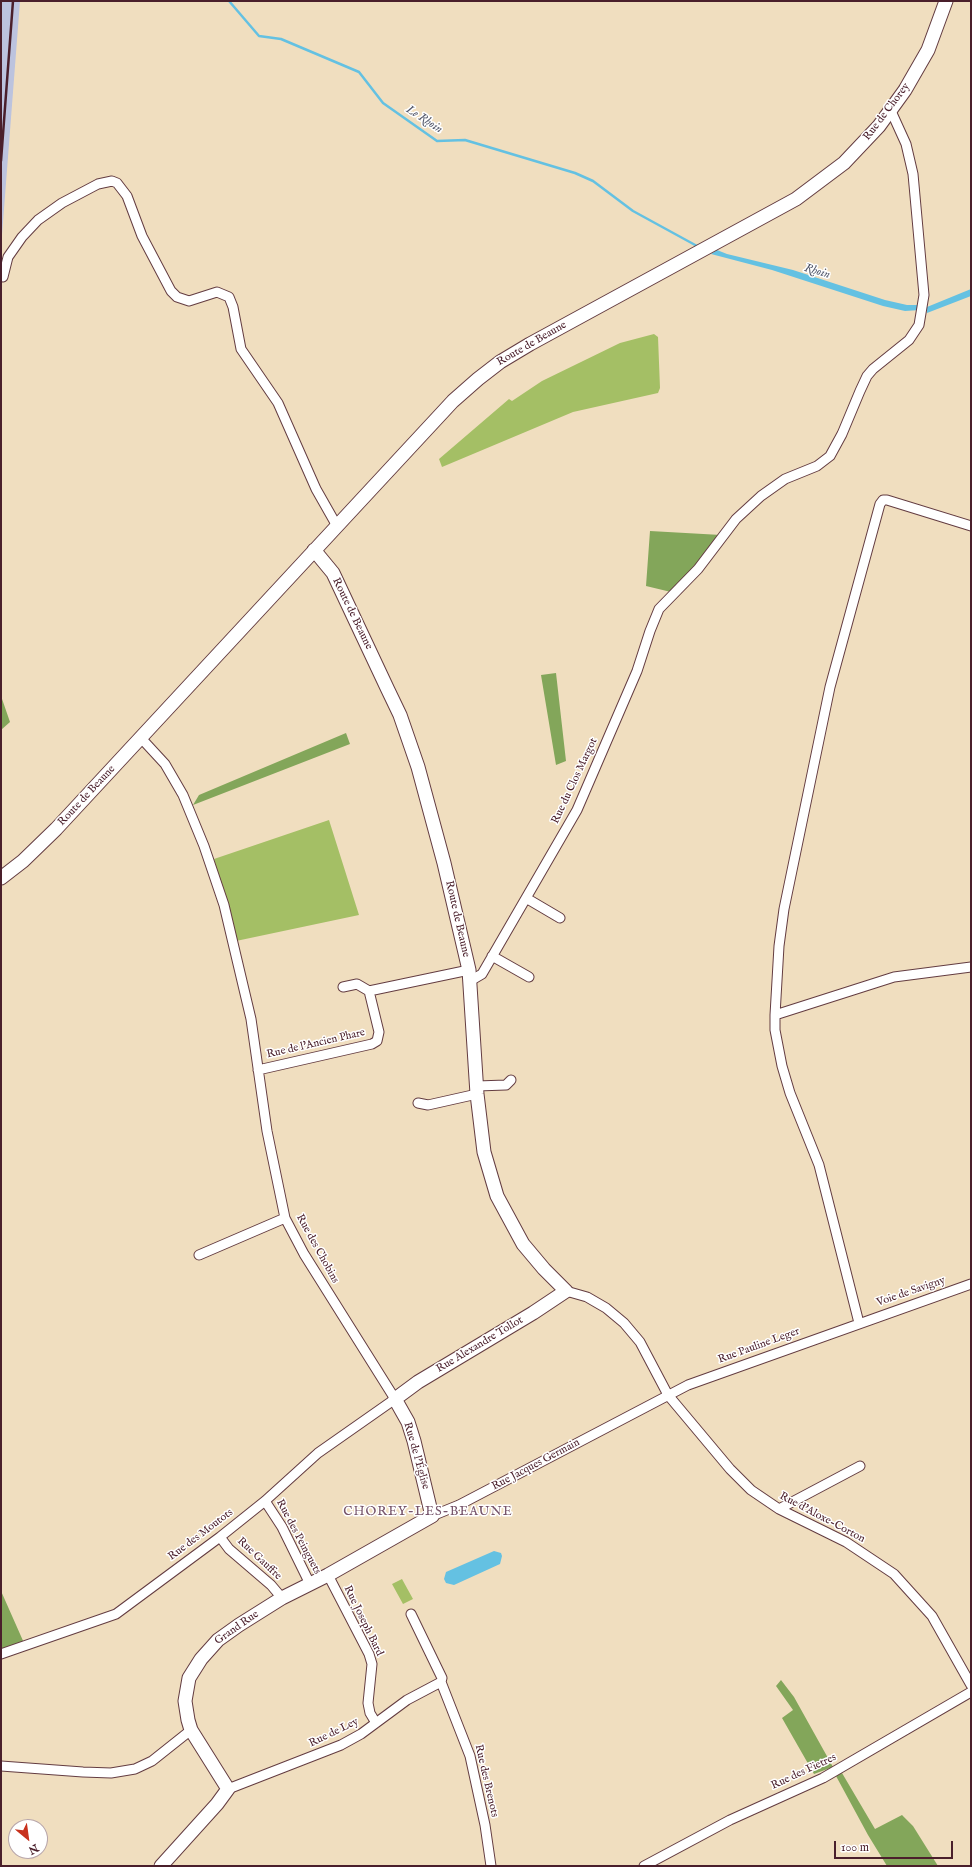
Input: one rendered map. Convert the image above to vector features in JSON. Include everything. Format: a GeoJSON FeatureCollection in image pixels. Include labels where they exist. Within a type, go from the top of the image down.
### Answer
{"type":"FeatureCollection","features":[{"type":"Feature","properties":{"kind":"street","name":"Rue de Chorey"},"geometry":{"type":"LineString","coordinates":[[796,199],[844,163],[867,140],[891,111],[922,61],[933,37],[946,1]]}},
{"type":"Feature","properties":{"kind":"street","name":"Rue du Clos Margot"},"geometry":{"type":"LineString","coordinates":[[469,975],[482,974],[577,810],[637,671],[650,631],[660,609],[698,569],[736,519],[784,479],[817,466],[830,456],[842,434],[868,376],[874,369],[909,340],[919,324],[924,295],[913,174],[906,144],[891,111]]}},
{"type":"Feature","properties":{"kind":"street"},"geometry":{"type":"LineString","coordinates":[[3,277],[5,265],[14,248],[38,220],[62,203],[98,184],[112,181],[117,183],[127,196],[142,236],[171,291],[177,297],[189,301],[217,292],[229,297],[237,340],[241,349],[278,404],[316,489],[332,520],[337,526]]}},
{"type":"Feature","properties":{"kind":"street","name":"Route de Beaune"},"geometry":{"type":"LineString","coordinates":[[1,878],[23,861],[56,830],[453,401],[494,366],[560,327],[796,199]]}},
{"type":"Feature","properties":{"kind":"street"},"geometry":{"type":"LineString","coordinates":[[859,1323],[819,1165],[790,1093],[782,1066],[775,1030],[776,977],[784,909],[830,687],[880,504],[883,500],[888,500],[971,526]]}},
{"type":"Feature","properties":{"kind":"street","name":"Route de Beaune"},"geometry":{"type":"LineString","coordinates":[[314,550],[333,573],[400,715],[418,767],[439,843],[469,975],[477,1090],[484,1152],[497,1196],[523,1244],[544,1269],[566,1291]]}},
{"type":"Feature","properties":{"kind":"street","name":"Rue des Chobins"},"geometry":{"type":"LineString","coordinates":[[141,738],[160,756],[174,778],[194,821],[215,876],[224,905],[251,1019],[267,1131],[286,1218],[304,1254],[395,1399]]}},
{"type":"Feature","properties":{"kind":"street"},"geometry":{"type":"LineString","coordinates":[[526,898],[560,918]]}},
{"type":"Feature","properties":{"kind":"street"},"geometry":{"type":"LineString","coordinates":[[492,956],[530,977]]}},
{"type":"Feature","properties":{"kind":"street"},"geometry":{"type":"LineString","coordinates":[[775,1015],[894,977],[971,967]]}},
{"type":"Feature","properties":{"kind":"street"},"geometry":{"type":"LineString","coordinates":[[343,987],[357,984],[369,991],[469,975]]}},
{"type":"Feature","properties":{"kind":"street","name":"Rue de l'Ancien Phare"},"geometry":{"type":"LineString","coordinates":[[258,1070],[366,1046],[377,1041],[379,1032],[369,991]]}},
{"type":"Feature","properties":{"kind":"street"},"geometry":{"type":"LineString","coordinates":[[418,1103],[428,1105],[477,1090],[506,1085],[511,1080]]}},
{"type":"Feature","properties":{"kind":"street"},"geometry":{"type":"LineString","coordinates":[[199,1255],[286,1218]]}},
{"type":"Feature","properties":{"kind":"street","name":"Voie de Savigny"},"geometry":{"type":"LineString","coordinates":[[859,1323],[971,1284]]}},
{"type":"Feature","properties":{"kind":"street","name":"Rue d'Aloxe-Corton"},"geometry":{"type":"LineString","coordinates":[[566,1291],[587,1297],[606,1308],[624,1323],[640,1342],[668,1395],[730,1469],[751,1490],[779,1509],[846,1542],[894,1574],[916,1596],[932,1616],[971,1685]]}},
{"type":"Feature","properties":{"kind":"street","name":"Rue Alexandre Tollot"},"geometry":{"type":"LineString","coordinates":[[395,1399],[418,1382],[533,1313],[566,1291]]}},
{"type":"Feature","properties":{"kind":"street","name":"Rue Pauline Leger"},"geometry":{"type":"LineString","coordinates":[[668,1395],[711,1376],[859,1323]]}},
{"type":"Feature","properties":{"kind":"street","name":"Rue Jacques Germain"},"geometry":{"type":"LineString","coordinates":[[404,1532],[432,1516],[459,1505],[668,1395]]}},
{"type":"Feature","properties":{"kind":"street","name":"Rue des Moutots"},"geometry":{"type":"LineString","coordinates":[[1,1654],[116,1614],[220,1538],[266,1501],[318,1453],[395,1399]]}},
{"type":"Feature","properties":{"kind":"street","name":"Rue de l'Église"},"geometry":{"type":"LineString","coordinates":[[395,1399],[408,1422],[432,1516]]}},
{"type":"Feature","properties":{"kind":"street"},"geometry":{"type":"LineString","coordinates":[[779,1509],[860,1466]]}},
{"type":"Feature","properties":{"kind":"street","name":"Rue des Peinguets"},"geometry":{"type":"LineString","coordinates":[[266,1501],[282,1527],[310,1584]]}},
{"type":"Feature","properties":{"kind":"street","name":"Grand Rue"},"geometry":{"type":"LineString","coordinates":[[228,1789],[191,1730],[185,1701],[189,1678],[201,1659],[218,1640],[282,1598],[328,1576],[404,1532]]}},
{"type":"Feature","properties":{"kind":"street","name":"Rue Gauffre"},"geometry":{"type":"LineString","coordinates":[[220,1538],[229,1549],[271,1585],[282,1598]]}},
{"type":"Feature","properties":{"kind":"street","name":"Rue Joseph Bard"},"geometry":{"type":"LineString","coordinates":[[328,1576],[369,1654],[372,1664],[368,1703],[370,1713],[376,1723]]}},
{"type":"Feature","properties":{"kind":"street","name":"Rue des Brenots"},"geometry":{"type":"LineString","coordinates":[[411,1614],[442,1678],[441,1682],[470,1756],[491,1866]]}},
{"type":"Feature","properties":{"kind":"street","name":"Rue de Ley"},"geometry":{"type":"LineString","coordinates":[[228,1789],[341,1745],[361,1734],[407,1700],[441,1682]]}},
{"type":"Feature","properties":{"kind":"street","name":"Rue des Fietres"},"geometry":{"type":"LineString","coordinates":[[644,1866],[730,1820],[824,1778],[971,1692]]}},
{"type":"Feature","properties":{"kind":"street"},"geometry":{"type":"LineString","coordinates":[[1,1766],[83,1772],[112,1772],[135,1769],[152,1761],[191,1730]]}},
{"type":"Feature","properties":{"kind":"street"},"geometry":{"type":"LineString","coordinates":[[161,1866],[217,1804],[228,1789]]}},
{"type":"Feature","properties":{"kind":"shaded area"},"geometry":{"type":"Polygon","coordinates":[[[1,1],[20,1],[1,248],[1,1]]]}},
{"type":"Feature","properties":{"kind":"green space"},"geometry":{"type":"Polygon","coordinates":[[[654,334],[658,337],[660,388],[658,393],[573,412],[442,467],[439,459],[509,399],[512,401],[542,381],[620,343],[654,334]]]}},
{"type":"Feature","properties":{"kind":"green space"},"geometry":{"type":"Polygon","coordinates":[[[650,531],[721,535],[685,580],[671,592],[646,586],[650,531]]]}},
{"type":"Feature","properties":{"kind":"green space"},"geometry":{"type":"Polygon","coordinates":[[[556,673],[566,761],[556,765],[541,675],[556,673]]]}},
{"type":"Feature","properties":{"kind":"green space"},"geometry":{"type":"Polygon","coordinates":[[[1,696],[10,722],[1,730],[1,696]]]}},
{"type":"Feature","properties":{"kind":"green space"},"geometry":{"type":"Polygon","coordinates":[[[346,733],[350,744],[193,805],[199,795],[346,733]]]}},
{"type":"Feature","properties":{"kind":"green space"},"geometry":{"type":"Polygon","coordinates":[[[329,820],[359,915],[236,941],[214,859],[329,820]]]}},
{"type":"Feature","properties":{"kind":"green space"},"geometry":{"type":"Polygon","coordinates":[[[402,1579],[413,1599],[403,1604],[392,1584],[402,1579]]]}},
{"type":"Feature","properties":{"kind":"green space"},"geometry":{"type":"Polygon","coordinates":[[[1,1591],[24,1643],[1,1650],[1,1591]]]}},
{"type":"Feature","properties":{"kind":"green space"},"geometry":{"type":"Polygon","coordinates":[[[781,1680],[794,1697],[833,1767],[814,1774],[782,1718],[793,1710],[776,1686],[781,1680]]]}},
{"type":"Feature","properties":{"kind":"green space"},"geometry":{"type":"Polygon","coordinates":[[[842,1773],[875,1829],[902,1815],[913,1826],[938,1866],[887,1866],[868,1835],[836,1776],[842,1773]]]}},
{"type":"Feature","properties":{"kind":"water"},"geometry":{"type":"Polygon","coordinates":[[[717,250],[727,254],[793,270],[885,300],[907,305],[920,305],[920,310],[905,311],[883,306],[772,270],[711,254],[717,250]]]}},
{"type":"Feature","properties":{"kind":"water"},"geometry":{"type":"Polygon","coordinates":[[[971,289],[971,296],[927,313],[927,307],[971,289]]]}},
{"type":"Feature","properties":{"kind":"water"},"geometry":{"type":"Polygon","coordinates":[[[494,1551],[501,1553],[502,1556],[500,1564],[454,1585],[446,1583],[444,1579],[446,1572],[494,1551]]]}},
{"type":"Feature","properties":{"kind":"waterway","name":"Le Rhoin"},"geometry":{"type":"LineString","coordinates":[[229,1],[259,36],[281,39],[359,72],[383,103],[437,141],[465,140],[575,173],[593,181],[633,211],[697,246]]}},
{"type":"Feature","properties":{"kind":"railway"},"geometry":{"type":"LineString","coordinates":[[1,161],[13,1]]}},
{"type":"Feature","properties":{"kind":"district","name":"CHOREY-LES-BEAUNE"},"geometry":{"type":"Point","coordinates":[428,1512]}},
{"type":"Feature","properties":{"kind":"water label","name":"Rhoin"},"geometry":{"type":"Point","coordinates":[817,272]}}]}
